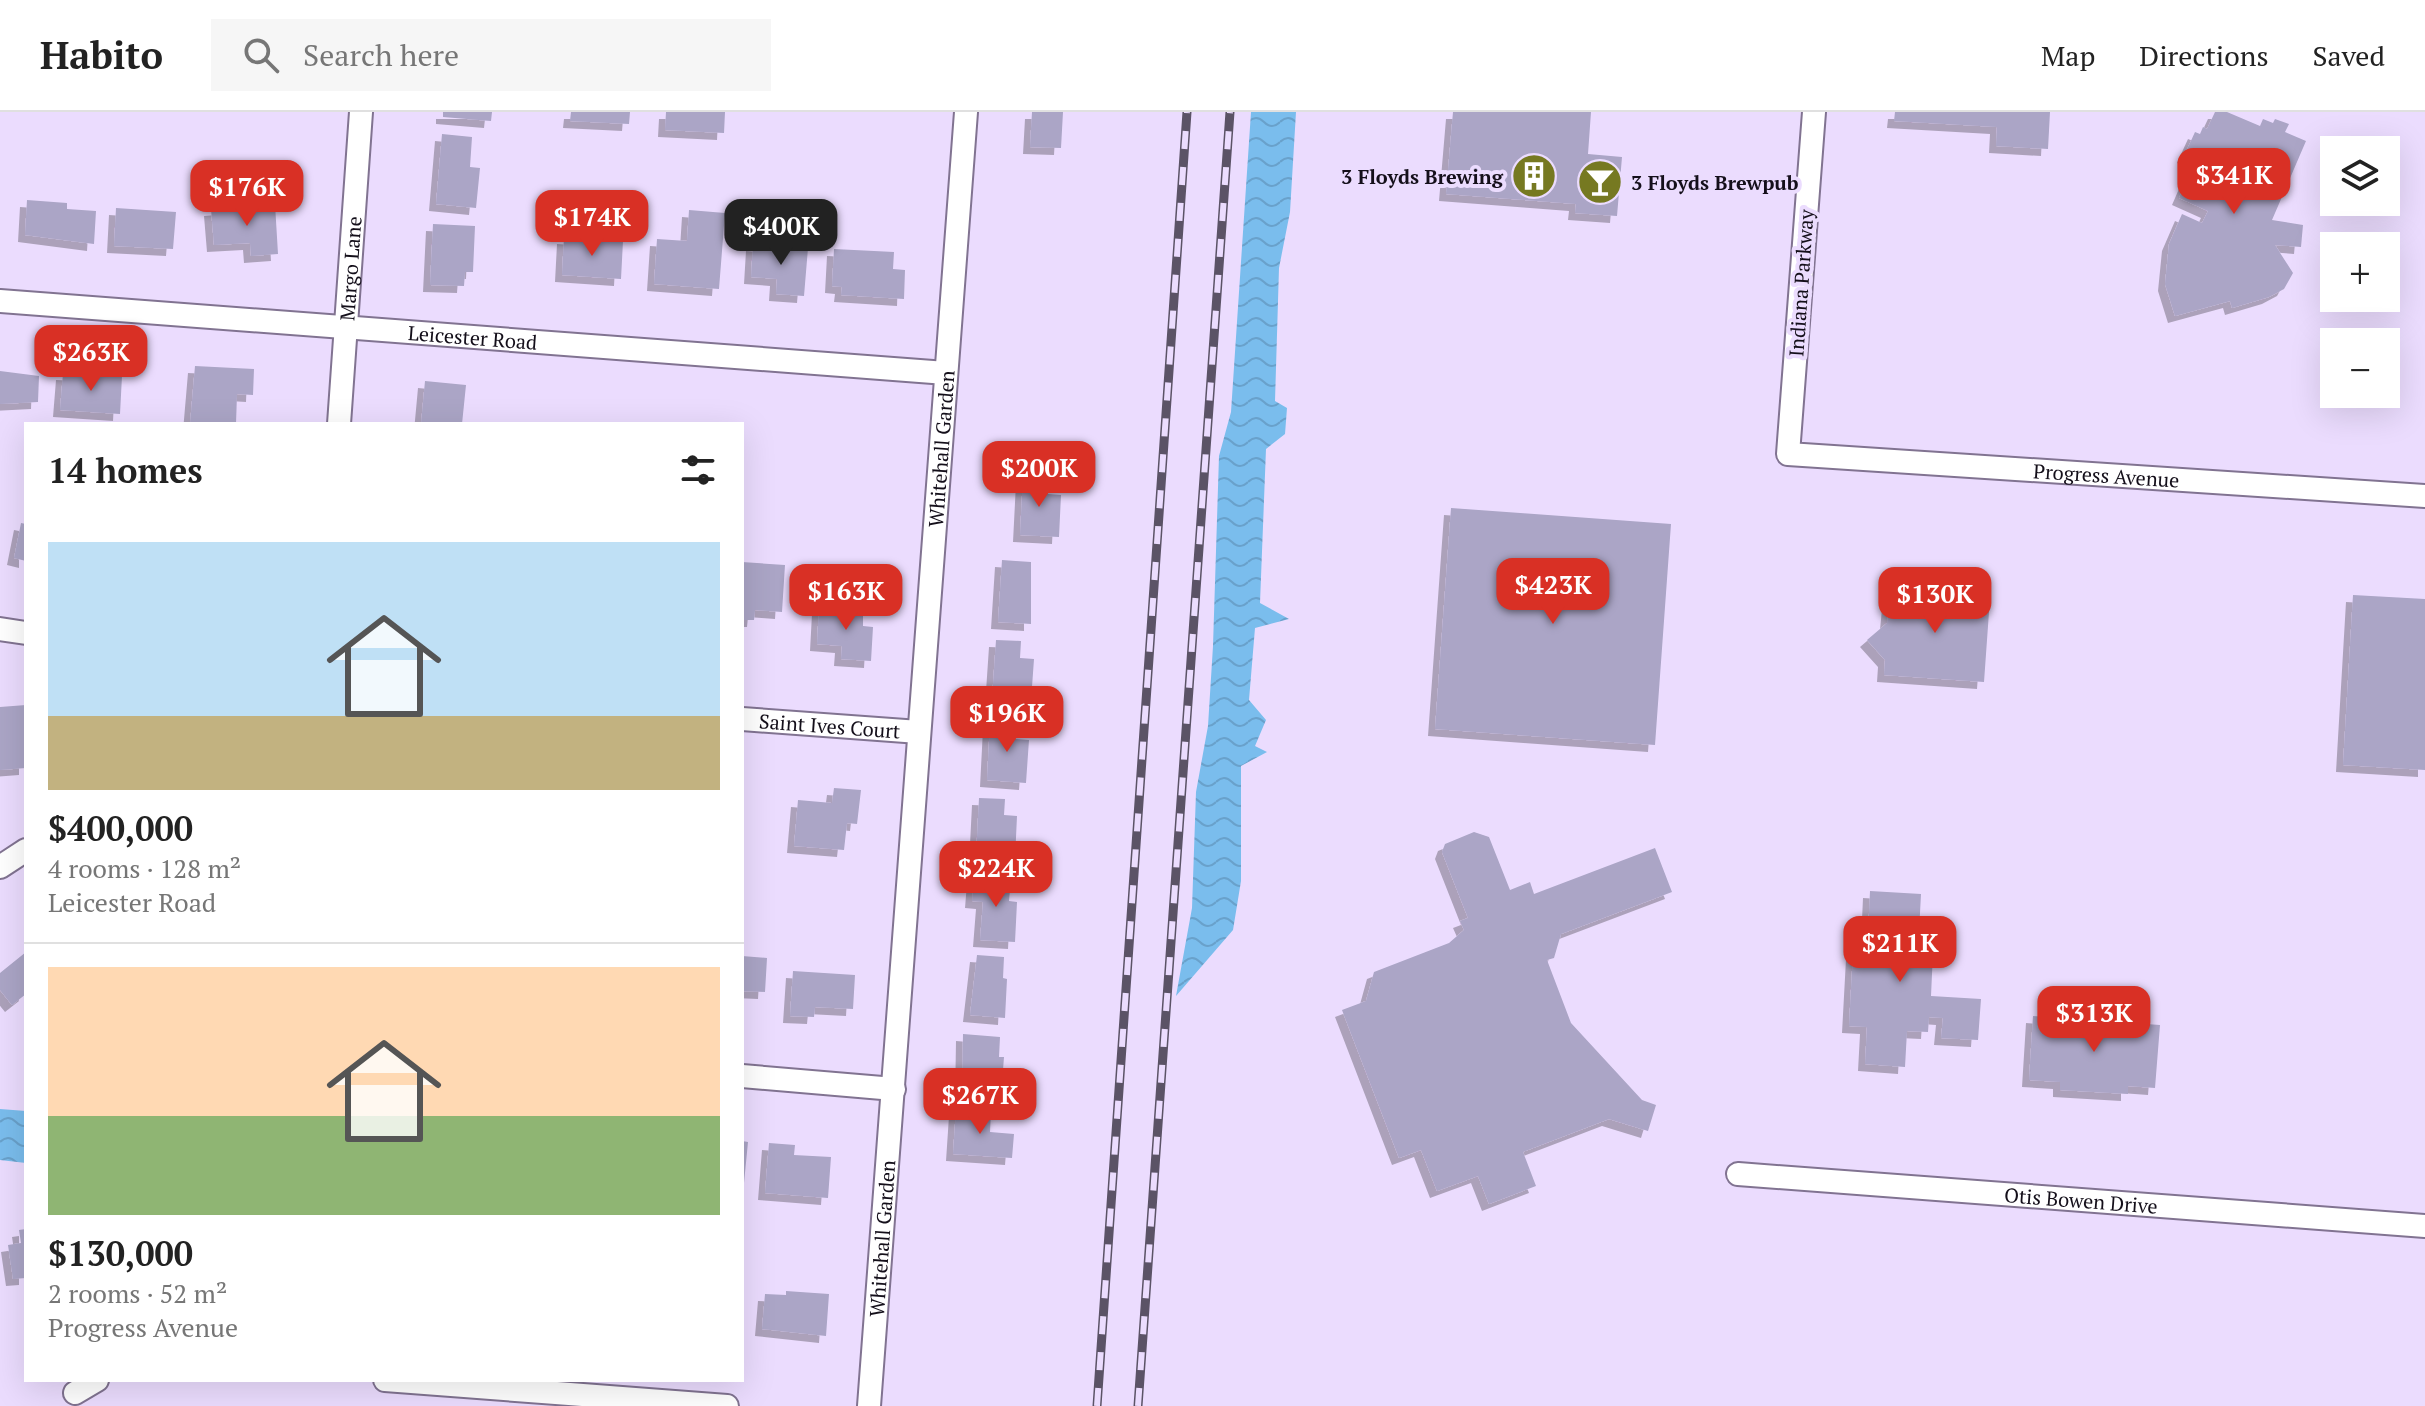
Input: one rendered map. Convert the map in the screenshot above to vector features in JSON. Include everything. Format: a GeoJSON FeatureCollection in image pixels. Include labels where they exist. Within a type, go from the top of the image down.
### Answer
{"type":"FeatureCollection","features":[{"type":"Feature","properties":{"kind":"street","name":"Margo Lane"},"geometry":{"type":"LineString","coordinates":[[339,422],[361,112]]}},
{"type":"Feature","properties":{"kind":"street","name":"Whitehall Garden"},"geometry":{"type":"LineString","coordinates":[[869,1406],[966,112]]}},
{"type":"Feature","properties":{"kind":"street","name":"Indiana Parkway"},"geometry":{"type":"LineString","coordinates":[[1788,454],[1814,112]]}},
{"type":"Feature","properties":{"kind":"street","name":"Leicester Road"},"geometry":{"type":"LineString","coordinates":[[0,301],[946,373]]}},
{"type":"Feature","properties":{"kind":"street","name":"Progress Avenue"},"geometry":{"type":"LineString","coordinates":[[1788,454],[2425,496]]}},
{"type":"Feature","properties":{"kind":"street"},"geometry":{"type":"LineString","coordinates":[[0,629],[24,633]]}},
{"type":"Feature","properties":{"kind":"street","name":"Saint Ives Court"},"geometry":{"type":"LineString","coordinates":[[744,719],[919,732]]}},
{"type":"Feature","properties":{"kind":"street"},"geometry":{"type":"LineString","coordinates":[[0,867],[24,851]]}},
{"type":"Feature","properties":{"kind":"street"},"geometry":{"type":"LineString","coordinates":[[744,1076],[894,1089]]}},
{"type":"Feature","properties":{"kind":"street","name":"Otis Bowen Drive"},"geometry":{"type":"LineString","coordinates":[[1738,1174],[2425,1226]]}},
{"type":"Feature","properties":{"kind":"street"},"geometry":{"type":"LineString","coordinates":[[75,1393],[94,1382]]}},
{"type":"Feature","properties":{"kind":"street"},"geometry":{"type":"LineString","coordinates":[[402,1382],[545,1399],[727,1406]]}},
{"type":"Feature","properties":{"kind":"water"},"geometry":{"type":"Polygon","coordinates":[[[1251,112],[1296,112],[1290,212],[1279,268],[1275,401],[1287,408],[1285,434],[1266,449],[1260,603],[1289,619],[1255,628],[1249,700],[1266,720],[1255,746],[1267,752],[1241,766],[1241,881],[1233,930],[1176,996],[1192,908],[1196,792],[1208,726],[1219,456],[1231,412],[1251,112]]]}},
{"type":"Feature","properties":{"kind":"water"},"geometry":{"type":"Polygon","coordinates":[[[0,1109],[24,1111],[24,1163],[0,1160],[0,1109]]]}},
{"type":"Feature","properties":{"kind":"building"},"geometry":{"type":"Polygon","coordinates":[[[443,112],[492,112],[491,121],[443,117],[443,112]]]}},
{"type":"Feature","properties":{"kind":"building"},"geometry":{"type":"Polygon","coordinates":[[[571,112],[630,112],[629,124],[570,121],[571,112]]]}},
{"type":"Feature","properties":{"kind":"building"},"geometry":{"type":"Polygon","coordinates":[[[666,112],[725,112],[724,133],[665,130],[666,112]]]}},
{"type":"Feature","properties":{"kind":"building"},"geometry":{"type":"Polygon","coordinates":[[[1032,112],[1063,112],[1061,148],[1030,147],[1032,112]]]}},
{"type":"Feature","properties":{"kind":"building","name":"3 Floyds Brewing"},"geometry":{"type":"Polygon","coordinates":[[[1453,112],[1591,112],[1588,154],[1622,157],[1617,216],[1575,213],[1576,204],[1446,194],[1453,112]]]}},
{"type":"Feature","properties":{"kind":"building"},"geometry":{"type":"Polygon","coordinates":[[[1895,112],[2050,112],[2048,149],[1996,146],[1997,127],[1894,121],[1895,112]]]}},
{"type":"Feature","properties":{"kind":"building"},"geometry":{"type":"Polygon","coordinates":[[[2215,112],[2227,112],[2260,126],[2263,119],[2273,123],[2275,119],[2289,124],[2285,132],[2306,141],[2272,220],[2303,225],[2301,247],[2275,245],[2293,273],[2284,289],[2232,308],[2230,301],[2175,316],[2165,284],[2169,244],[2182,214],[2202,223],[2208,211],[2179,198],[2195,161],[2184,156],[2195,132],[2200,134],[2203,127],[2207,129],[2215,112]]]}},
{"type":"Feature","properties":{"kind":"building"},"geometry":{"type":"Polygon","coordinates":[[[442,134],[472,137],[470,167],[480,168],[476,208],[436,204],[442,134]]]}},
{"type":"Feature","properties":{"kind":"building"},"geometry":{"type":"Polygon","coordinates":[[[27,200],[67,203],[67,209],[96,211],[94,244],[25,235],[27,200]]]}},
{"type":"Feature","properties":{"kind":"building"},"geometry":{"type":"Polygon","coordinates":[[[275,204],[278,254],[251,256],[250,243],[214,245],[211,209],[275,204]]]}},
{"type":"Feature","properties":{"kind":"building"},"geometry":{"type":"Polygon","coordinates":[[[116,208],[176,212],[173,249],[114,246],[116,208]]]}},
{"type":"Feature","properties":{"kind":"building"},"geometry":{"type":"Polygon","coordinates":[[[689,210],[725,213],[719,289],[654,284],[657,239],[687,241],[689,210]]]}},
{"type":"Feature","properties":{"kind":"building"},"geometry":{"type":"Polygon","coordinates":[[[433,224],[475,226],[473,272],[465,272],[464,286],[430,285],[433,224]]]}},
{"type":"Feature","properties":{"kind":"building"},"geometry":{"type":"Polygon","coordinates":[[[564,237],[623,241],[621,279],[562,275],[564,237]]]}},
{"type":"Feature","properties":{"kind":"building"},"geometry":{"type":"Polygon","coordinates":[[[753,244],[808,248],[804,296],[776,294],[777,279],[751,277],[753,244]]]}},
{"type":"Feature","properties":{"kind":"building"},"geometry":{"type":"Polygon","coordinates":[[[834,249],[894,252],[893,269],[905,270],[904,299],[841,295],[842,287],[832,286],[834,249]]]}},
{"type":"Feature","properties":{"kind":"building"},"geometry":{"type":"Polygon","coordinates":[[[195,366],[254,369],[253,395],[237,394],[236,422],[190,422],[195,366]]]}},
{"type":"Feature","properties":{"kind":"building"},"geometry":{"type":"Polygon","coordinates":[[[0,371],[39,376],[38,402],[0,404],[0,371]]]}},
{"type":"Feature","properties":{"kind":"building"},"geometry":{"type":"Polygon","coordinates":[[[63,373],[122,376],[120,414],[60,410],[63,373]]]}},
{"type":"Feature","properties":{"kind":"building"},"geometry":{"type":"Polygon","coordinates":[[[425,381],[466,385],[462,422],[421,422],[425,381]]]}},
{"type":"Feature","properties":{"kind":"building"},"geometry":{"type":"Polygon","coordinates":[[[1023,476],[1049,478],[1048,494],[1061,495],[1059,537],[1020,535],[1023,476]]]}},
{"type":"Feature","properties":{"kind":"building"},"geometry":{"type":"Polygon","coordinates":[[[1451,508],[1671,524],[1655,745],[1435,729],[1451,508]]]}},
{"type":"Feature","properties":{"kind":"building"},"geometry":{"type":"Polygon","coordinates":[[[21,523],[24,524],[24,560],[14,558],[21,523]]]}},
{"type":"Feature","properties":{"kind":"building"},"geometry":{"type":"Polygon","coordinates":[[[1002,560],[1031,562],[1031,624],[998,622],[1002,560]]]}},
{"type":"Feature","properties":{"kind":"building"},"geometry":{"type":"Polygon","coordinates":[[[744,562],[785,565],[782,612],[755,610],[754,620],[744,620],[744,562]]]}},
{"type":"Feature","properties":{"kind":"building"},"geometry":{"type":"Polygon","coordinates":[[[1943,576],[1961,596],[1990,598],[1984,682],[1884,675],[1885,660],[1867,640],[1887,623],[1890,591],[1923,594],[1943,576]]]}},
{"type":"Feature","properties":{"kind":"building"},"geometry":{"type":"Polygon","coordinates":[[[2353,595],[2425,599],[2425,770],[2343,765],[2353,595]]]}},
{"type":"Feature","properties":{"kind":"building"},"geometry":{"type":"Polygon","coordinates":[[[819,607],[863,609],[863,626],[873,627],[871,661],[841,659],[842,646],[817,644],[819,607]]]}},
{"type":"Feature","properties":{"kind":"building"},"geometry":{"type":"Polygon","coordinates":[[[996,640],[1021,641],[1020,658],[1034,659],[1031,701],[992,699],[996,640]]]}},
{"type":"Feature","properties":{"kind":"building"},"geometry":{"type":"Polygon","coordinates":[[[24,705],[24,768],[0,770],[0,707],[24,705]]]}},
{"type":"Feature","properties":{"kind":"building"},"geometry":{"type":"Polygon","coordinates":[[[990,722],[1016,723],[1015,739],[1029,740],[1026,783],[987,780],[990,722]]]}},
{"type":"Feature","properties":{"kind":"building"},"geometry":{"type":"Polygon","coordinates":[[[834,788],[861,790],[857,824],[847,823],[844,850],[794,846],[798,800],[832,803],[834,788]]]}},
{"type":"Feature","properties":{"kind":"building"},"geometry":{"type":"Polygon","coordinates":[[[979,798],[1005,799],[1004,815],[1017,816],[1015,859],[976,857],[979,798]]]}},
{"type":"Feature","properties":{"kind":"building"},"geometry":{"type":"Polygon","coordinates":[[[1474,832],[1489,837],[1510,890],[1530,882],[1534,894],[1655,848],[1672,892],[1561,934],[1554,958],[1547,960],[1571,1023],[1642,1100],[1656,1105],[1648,1131],[1609,1119],[1523,1152],[1536,1186],[1489,1204],[1478,1176],[1437,1191],[1421,1150],[1399,1158],[1342,1010],[1366,1001],[1374,972],[1449,943],[1464,930],[1460,921],[1468,918],[1442,852],[1445,844],[1474,832]]]}},
{"type":"Feature","properties":{"kind":"building"},"geometry":{"type":"Polygon","coordinates":[[[974,876],[1011,878],[1009,901],[1017,902],[1015,942],[980,940],[983,902],[972,901],[974,876]]]}},
{"type":"Feature","properties":{"kind":"building"},"geometry":{"type":"Polygon","coordinates":[[[1870,891],[1921,894],[1918,951],[1933,952],[1931,996],[1981,999],[1978,1040],[1941,1038],[1943,1018],[1929,1017],[1928,1032],[1907,1031],[1905,1067],[1865,1064],[1867,1027],[1849,1026],[1854,934],[1868,935],[1870,891]]]}},
{"type":"Feature","properties":{"kind":"building"},"geometry":{"type":"Polygon","coordinates":[[[24,954],[24,996],[12,1005],[0,990],[0,973],[24,954]]]}},
{"type":"Feature","properties":{"kind":"building"},"geometry":{"type":"Polygon","coordinates":[[[977,955],[1004,957],[1003,978],[1007,979],[1005,1018],[970,1015],[977,955]]]}},
{"type":"Feature","properties":{"kind":"building"},"geometry":{"type":"Polygon","coordinates":[[[744,956],[767,958],[765,992],[744,991],[744,956]]]}},
{"type":"Feature","properties":{"kind":"building"},"geometry":{"type":"Polygon","coordinates":[[[793,971],[855,975],[853,1009],[815,1007],[814,1017],[790,1016],[793,971]]]}},
{"type":"Feature","properties":{"kind":"building"},"geometry":{"type":"Polygon","coordinates":[[[2033,1016],[2160,1025],[2155,1088],[2128,1086],[2128,1094],[2060,1090],[2060,1082],[2029,1080],[2033,1016]]]}},
{"type":"Feature","properties":{"kind":"building"},"geometry":{"type":"Polygon","coordinates":[[[963,1034],[1000,1037],[999,1057],[1004,1057],[1001,1096],[962,1093],[963,1034]]]}},
{"type":"Feature","properties":{"kind":"building"},"geometry":{"type":"Polygon","coordinates":[[[956,1109],[991,1112],[990,1132],[1014,1134],[1012,1158],[953,1154],[956,1109]]]}},
{"type":"Feature","properties":{"kind":"building"},"geometry":{"type":"Polygon","coordinates":[[[744,1141],[748,1142],[744,1183],[744,1141]]]}},
{"type":"Feature","properties":{"kind":"building"},"geometry":{"type":"Polygon","coordinates":[[[769,1143],[795,1145],[794,1155],[831,1157],[828,1198],[765,1193],[769,1143]]]}},
{"type":"Feature","properties":{"kind":"building"},"geometry":{"type":"Polygon","coordinates":[[[24,1229],[24,1278],[13,1279],[8,1245],[21,1243],[19,1230],[24,1229]]]}},
{"type":"Feature","properties":{"kind":"building"},"geometry":{"type":"Polygon","coordinates":[[[786,1291],[829,1294],[826,1336],[762,1329],[765,1294],[786,1295],[786,1291]]]}},
{"type":"Feature","properties":{"kind":"railway"},"geometry":{"type":"LineString","coordinates":[[1097,1406],[1187,112]]}},
{"type":"Feature","properties":{"kind":"railway"},"geometry":{"type":"LineString","coordinates":[[1138,1406],[1230,112]]}},
{"type":"Feature","properties":{"kind":"place","name":"3 Floyds Brewing"},"geometry":{"type":"Point","coordinates":[1534,176]}},
{"type":"Feature","properties":{"kind":"place","name":"3 Floyds Brewpub"},"geometry":{"type":"Point","coordinates":[1600,182]}}]}
